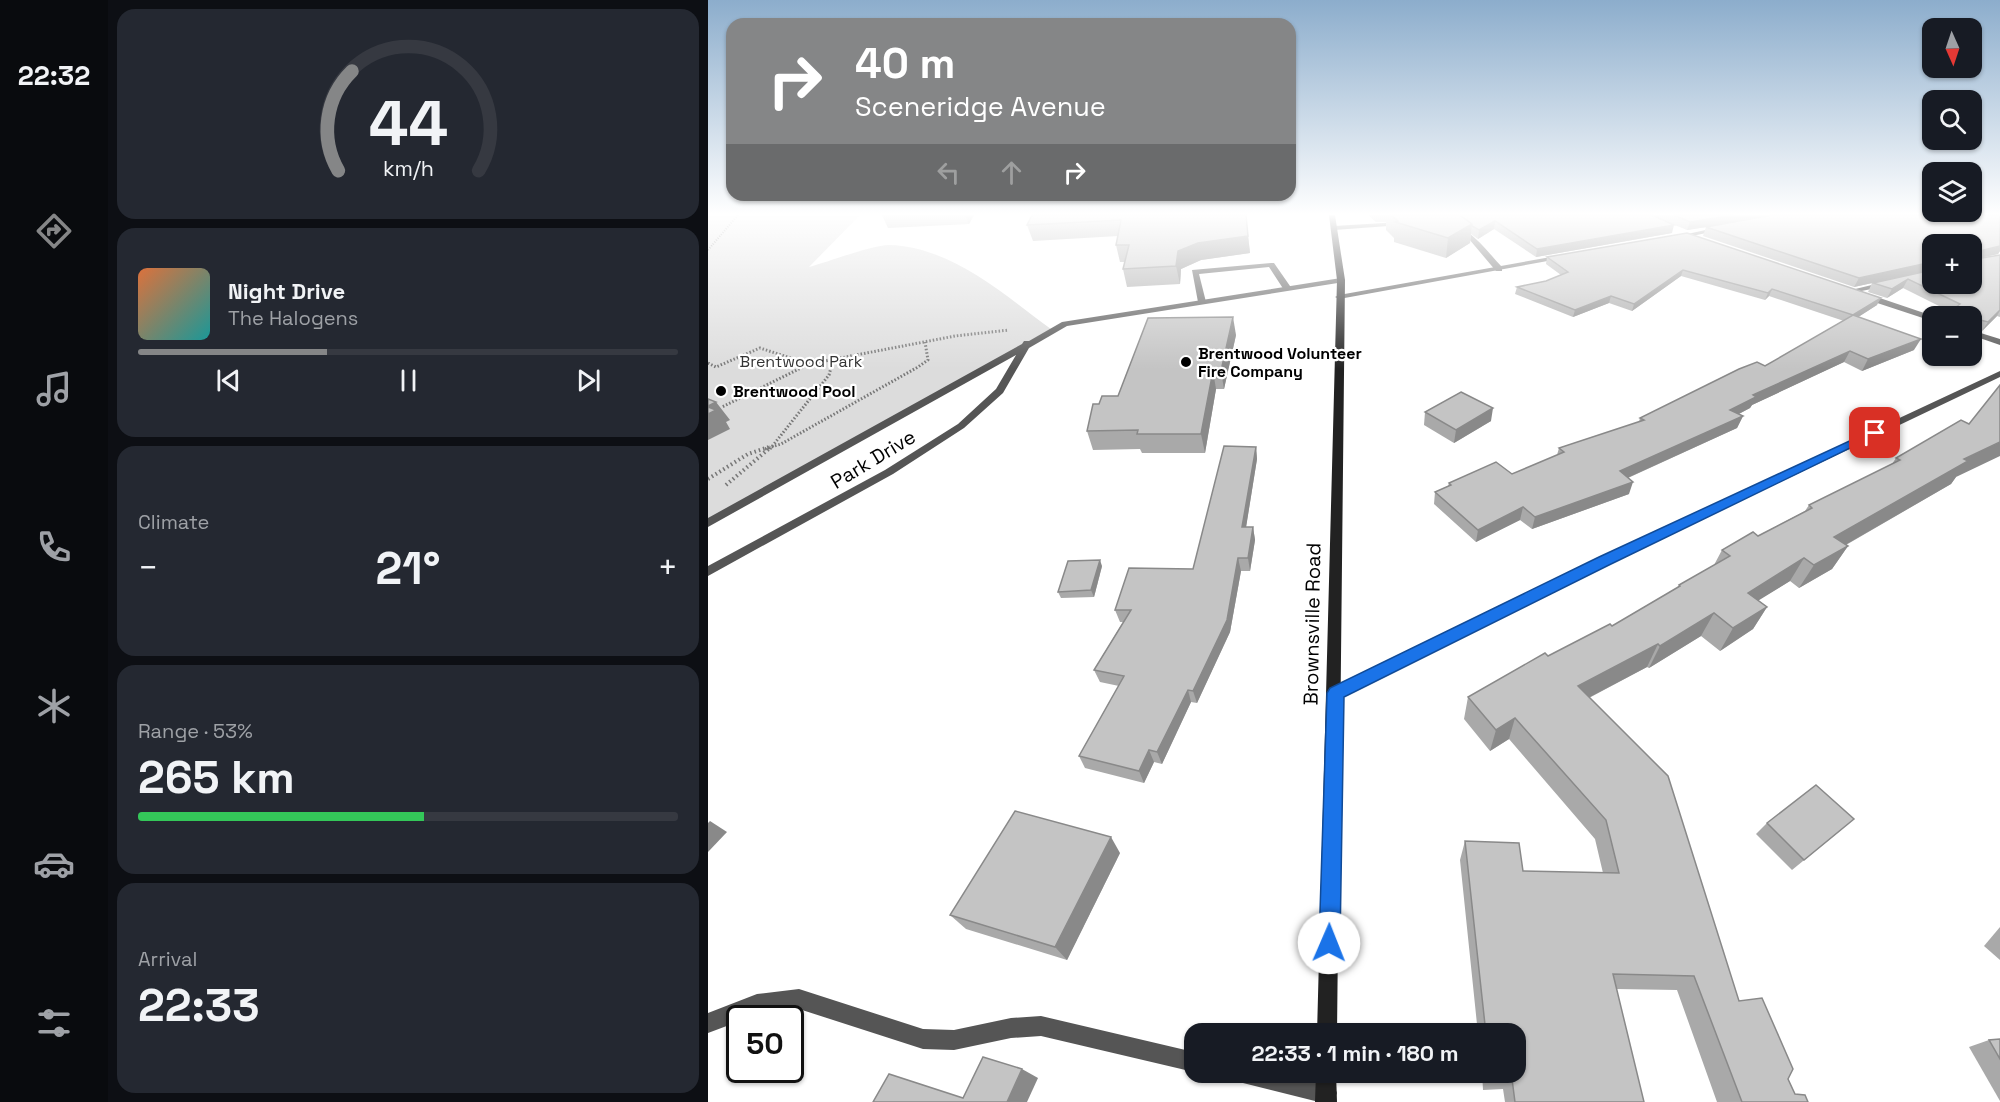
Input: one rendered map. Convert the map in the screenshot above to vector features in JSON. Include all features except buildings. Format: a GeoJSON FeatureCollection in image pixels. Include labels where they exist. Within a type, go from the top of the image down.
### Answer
{"type":"FeatureCollection","features":[{"type":"Feature","properties":{"kind":"main road","name":"Brownsville Road"},"geometry":{"type":"LineString","coordinates":[[1327,1023],[1335,693],[1341,280],[1339,266]]}},
{"type":"Feature","properties":{"kind":"street"},"geometry":{"type":"LineString","coordinates":[[1202,302],[1195,273],[1258,266]]}},
{"type":"Feature","properties":{"kind":"street"},"geometry":{"type":"LineString","coordinates":[[1273,266],[1287,288]]}},
{"type":"Feature","properties":{"kind":"street"},"geometry":{"type":"LineString","coordinates":[[1339,297],[1513,266]]}},
{"type":"Feature","properties":{"kind":"street","name":"Park Drive"},"geometry":{"type":"LineString","coordinates":[[708,524],[869,435],[1027,343],[1065,324],[1341,280]]}},
{"type":"Feature","properties":{"kind":"street"},"geometry":{"type":"LineString","coordinates":[[1851,291],[1897,281]]}},
{"type":"Feature","properties":{"kind":"street"},"geometry":{"type":"LineString","coordinates":[[1840,288],[1922,316]]}},
{"type":"Feature","properties":{"kind":"street"},"geometry":{"type":"LineString","coordinates":[[1982,336],[2000,342]]}},
{"type":"Feature","properties":{"kind":"street","name":"Park Drive"},"geometry":{"type":"LineString","coordinates":[[708,572],[869,483],[961,426],[1000,391],[1027,343]]}},
{"type":"Feature","properties":{"kind":"street"},"geometry":{"type":"LineString","coordinates":[[1335,693],[1604,561],[2000,374]]}},
{"type":"Feature","properties":{"kind":"street"},"geometry":{"type":"LineString","coordinates":[[708,1023],[758,1004],[799,999],[923,1039],[954,1040],[1011,1028],[1041,1026],[1184,1060]]}},
{"type":"Feature","properties":{"kind":"street"},"geometry":{"type":"LineString","coordinates":[[1295,1083],[1326,1089]]}},
{"type":"Feature","properties":{"kind":"path"},"geometry":{"type":"LineString","coordinates":[[722,407],[809,364],[925,342],[1010,330]]}},
{"type":"Feature","properties":{"kind":"path"},"geometry":{"type":"LineString","coordinates":[[722,488],[772,447],[928,360],[925,342]]}},
{"type":"Feature","properties":{"kind":"path"},"geometry":{"type":"LineString","coordinates":[[708,363],[716,366],[760,348],[809,364]]}},
{"type":"Feature","properties":{"kind":"path"},"geometry":{"type":"LineString","coordinates":[[708,479],[748,454],[772,447],[829,375],[833,360]]}},
{"type":"Feature","properties":{"kind":"green space","name":"Brentwood Park"},"geometry":{"type":"Polygon","coordinates":[[[708,266],[961,266],[1051,329],[708,519],[708,266]]]}},
{"type":"Feature","properties":{"kind":"place","name":"Brentwood Volunteer Fire Company"},"geometry":{"type":"Point","coordinates":[1186,362]}},
{"type":"Feature","properties":{"kind":"place","name":"Brentwood Pool"},"geometry":{"type":"Point","coordinates":[721,391]}},
{"type":"Feature","properties":{"kind":"route"},"geometry":{"type":"LineString","coordinates":[[1329,943],[1335,693],[1604,561],[1875,433]]}}]}
